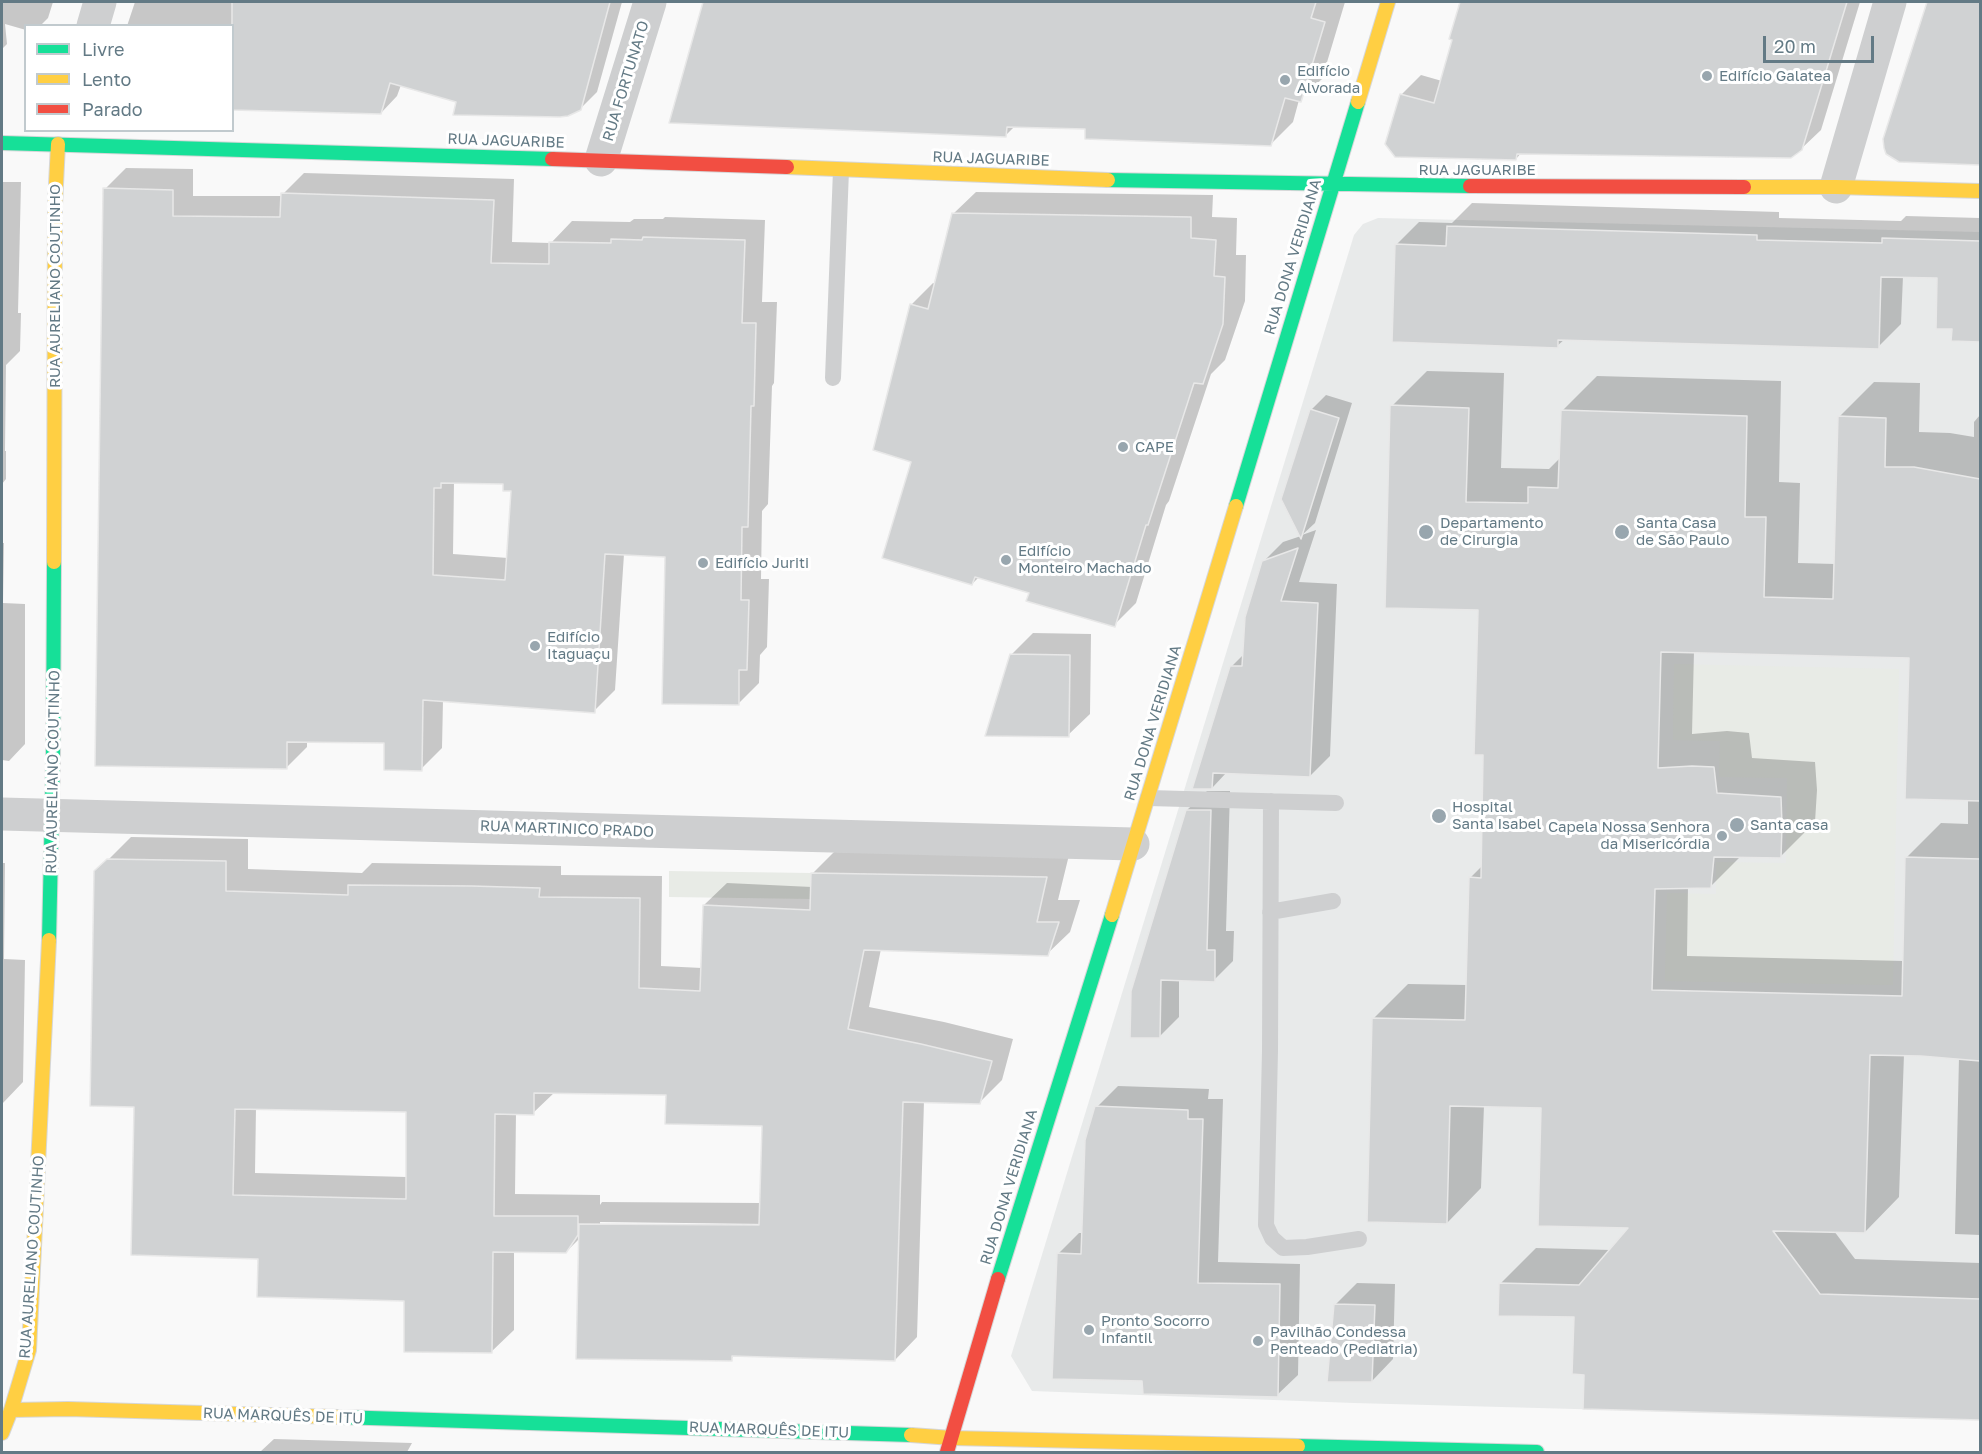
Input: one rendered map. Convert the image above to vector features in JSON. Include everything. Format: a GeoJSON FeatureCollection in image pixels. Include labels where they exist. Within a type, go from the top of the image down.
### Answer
{"type":"FeatureCollection","features":[{"type":"Feature","properties":{"kind":"street"},"geometry":{"type":"LineString","coordinates":[[94,24],[100,2]]}},
{"type":"Feature","properties":{"kind":"street","name":"RUA FORTUNATO"},"geometry":{"type":"LineString","coordinates":[[601,160],[650,2]]}},
{"type":"Feature","properties":{"kind":"street","name":"RUA DONA VERIDIANA"},"geometry":{"type":"LineString","coordinates":[[947,1452],[996,1286],[1148,798],[1388,2]]}},
{"type":"Feature","properties":{"kind":"street"},"geometry":{"type":"LineString","coordinates":[[1836,187],[1890,2]]}},
{"type":"Feature","properties":{"kind":"street","name":"RUA JAGUARIBE"},"geometry":{"type":"LineString","coordinates":[[2,143],[60,137],[1144,181],[1332,185],[1836,187],[1980,191]]}},
{"type":"Feature","properties":{"kind":"street","name":"RUA AURELIANO COUTINHO"},"geometry":{"type":"LineString","coordinates":[[5,1418],[29,1350],[51,897],[55,205],[60,137]]}},
{"type":"Feature","properties":{"kind":"street","name":"RUA MARTINICO PRADO"},"geometry":{"type":"LineString","coordinates":[[2,814],[1133,844]]}},
{"type":"Feature","properties":{"kind":"street","name":"RUA MARQUÊS DE ITU"},"geometry":{"type":"LineString","coordinates":[[5,1418],[103,1410],[875,1433],[952,1438],[1537,1452]]}},
{"type":"Feature","properties":{"kind":"lane"},"geometry":{"type":"LineString","coordinates":[[833,378],[841,170]]}},
{"type":"Feature","properties":{"kind":"lane"},"geometry":{"type":"LineString","coordinates":[[1148,798],[1336,803]]}},
{"type":"Feature","properties":{"kind":"lane"},"geometry":{"type":"LineString","coordinates":[[1271,801],[1270,1051],[1266,1225],[1272,1238],[1283,1248],[1307,1247],[1359,1239]]}},
{"type":"Feature","properties":{"kind":"lane"},"geometry":{"type":"LineString","coordinates":[[1270,912],[1333,900]]}},
{"type":"Feature","properties":{"kind":"shaded area","name":"Santa Casa de São Paulo"},"geometry":{"type":"Polygon","coordinates":[[[1378,218],[1980,232],[1980,1420],[1354,1403],[1032,1391],[1011,1356],[1354,235],[1363,224],[1378,218]]]}},
{"type":"Feature","properties":{"kind":"shaded area"},"geometry":{"type":"Polygon","coordinates":[[[1674,664],[1899,669],[1893,985],[1665,981],[1667,893],[1716,894],[1716,862],[1786,863],[1787,778],[1719,777],[1720,741],[1673,740],[1674,664]]]}},
{"type":"Feature","properties":{"kind":"shaded area"},"geometry":{"type":"Polygon","coordinates":[[[669,871],[811,873],[810,899],[669,897],[669,871]]]}},
{"type":"Feature","properties":{"kind":"building"},"geometry":{"type":"Polygon","coordinates":[[[232,2],[610,2],[581,110],[560,117],[453,115],[456,102],[390,83],[381,114],[234,110],[234,24],[232,24],[232,2]]]}},
{"type":"Feature","properties":{"kind":"building"},"geometry":{"type":"Polygon","coordinates":[[[703,2],[1316,2],[1311,18],[1325,22],[1301,102],[1285,98],[1271,146],[1085,139],[1085,129],[1007,127],[1006,137],[669,123],[703,2]]]}},
{"type":"Feature","properties":{"kind":"building"},"geometry":{"type":"Polygon","coordinates":[[[1460,2],[1847,2],[1802,150],[1791,158],[1517,154],[1516,160],[1395,157],[1385,144],[1400,94],[1434,103],[1460,2]]]}},
{"type":"Feature","properties":{"kind":"building"},"geometry":{"type":"Polygon","coordinates":[[[1927,2],[1980,2],[1980,165],[1899,162],[1886,154],[1884,148],[1883,139],[1927,2]]]}},
{"type":"Feature","properties":{"kind":"building"},"geometry":{"type":"Polygon","coordinates":[[[103,188],[173,190],[173,216],[280,217],[281,193],[494,200],[491,263],[549,264],[549,242],[611,243],[611,239],[642,240],[643,237],[745,240],[742,323],[756,323],[748,527],[742,527],[741,600],[749,600],[747,670],[739,670],[739,705],[662,704],[665,557],[605,554],[595,713],[423,700],[422,771],[384,770],[384,743],[287,742],[287,769],[95,766],[103,188]],[[441,483],[441,488],[434,488],[433,575],[505,580],[511,491],[503,491],[503,484],[441,483]]]}},
{"type":"Feature","properties":{"kind":"building"},"geometry":{"type":"Polygon","coordinates":[[[952,213],[1191,217],[1191,238],[1216,240],[1214,276],[1225,277],[1223,324],[1203,384],[1194,383],[1148,525],[1146,525],[1115,627],[1026,601],[1029,593],[975,577],[972,585],[882,558],[911,462],[873,450],[910,304],[928,309],[952,213]]]}},
{"type":"Feature","properties":{"kind":"building"},"geometry":{"type":"Polygon","coordinates":[[[1447,226],[1757,235],[1757,240],[1882,243],[1882,238],[1980,241],[1980,342],[1951,341],[1952,329],[1936,329],[1937,278],[1881,277],[1879,349],[1558,340],[1558,348],[1392,342],[1395,244],[1446,246],[1447,226]]]}},
{"type":"Feature","properties":{"kind":"building"},"geometry":{"type":"Polygon","coordinates":[[[1390,405],[1469,408],[1466,502],[1528,503],[1528,487],[1558,488],[1561,410],[1747,416],[1745,517],[1766,517],[1764,597],[1833,599],[1838,416],[1886,418],[1885,467],[1914,467],[1980,479],[1980,801],[1905,799],[1909,658],[1661,652],[1658,768],[1714,767],[1717,793],[1781,797],[1782,825],[1781,858],[1714,857],[1711,888],[1655,889],[1652,990],[1902,996],[1905,857],[1980,859],[1980,1061],[1870,1055],[1865,1233],[1773,1231],[1820,1294],[1980,1299],[1980,1420],[1583,1409],[1584,1375],[1572,1374],[1574,1317],[1498,1316],[1499,1283],[1579,1285],[1628,1228],[1538,1226],[1541,1108],[1450,1106],[1447,1224],[1367,1222],[1372,1018],[1465,1020],[1469,877],[1481,878],[1483,755],[1474,755],[1478,610],[1385,608],[1390,405]]]}},
{"type":"Feature","properties":{"kind":"building"},"geometry":{"type":"Polygon","coordinates":[[[1310,409],[1339,418],[1301,539],[1281,499],[1310,409]]]}},
{"type":"Feature","properties":{"kind":"building"},"geometry":{"type":"Polygon","coordinates":[[[1298,548],[1281,601],[1318,603],[1310,777],[1213,773],[1212,789],[1192,789],[1230,666],[1242,666],[1245,617],[1262,561],[1298,548]]]}},
{"type":"Feature","properties":{"kind":"building"},"geometry":{"type":"Polygon","coordinates":[[[1010,654],[1070,655],[1069,737],[985,736],[1010,654]]]}},
{"type":"Feature","properties":{"kind":"building"},"geometry":{"type":"Polygon","coordinates":[[[1186,810],[1211,810],[1207,950],[1215,950],[1215,982],[1161,980],[1160,1038],[1130,1038],[1131,991],[1186,810]]]}},
{"type":"Feature","properties":{"kind":"building"},"geometry":{"type":"Polygon","coordinates":[[[107,859],[226,861],[226,891],[348,895],[348,885],[471,886],[540,888],[539,897],[640,898],[639,988],[700,991],[703,905],[810,910],[811,873],[1047,877],[1037,922],[1059,922],[1048,956],[864,950],[848,1029],[992,1061],[980,1104],[903,1102],[895,1361],[732,1356],[732,1361],[576,1359],[579,1224],[759,1225],[762,1126],[665,1124],[666,1095],[534,1093],[534,1115],[495,1114],[494,1216],[578,1216],[578,1235],[566,1253],[493,1252],[492,1353],[404,1352],[404,1301],[257,1297],[258,1259],[131,1255],[134,1107],[90,1106],[94,871],[107,859]],[[235,1109],[233,1195],[406,1199],[406,1112],[235,1109]]]}},
{"type":"Feature","properties":{"kind":"building"},"geometry":{"type":"Polygon","coordinates":[[[1095,1106],[1188,1110],[1188,1119],[1203,1119],[1198,1283],[1280,1284],[1278,1397],[1143,1394],[1142,1381],[1052,1379],[1057,1253],[1081,1254],[1085,1140],[1095,1106]]]}},
{"type":"Feature","properties":{"kind":"building"},"geometry":{"type":"Polygon","coordinates":[[[1334,1304],[1375,1305],[1372,1382],[1327,1382],[1334,1304]]]}},
{"type":"Feature","properties":{"kind":"traffic: fast"},"geometry":{"type":"LineString","coordinates":[[1236,506],[1358,102]]}},
{"type":"Feature","properties":{"kind":"traffic: fast"},"geometry":{"type":"LineString","coordinates":[[2,143],[552,159]]}},
{"type":"Feature","properties":{"kind":"traffic: fast"},"geometry":{"type":"LineString","coordinates":[[1108,180],[1470,186]]}},
{"type":"Feature","properties":{"kind":"traffic: fast"},"geometry":{"type":"LineString","coordinates":[[49,940],[54,562]]}},
{"type":"Feature","properties":{"kind":"traffic: fast"},"geometry":{"type":"LineString","coordinates":[[998,1279],[1112,915]]}},
{"type":"Feature","properties":{"kind":"traffic: fast"},"geometry":{"type":"LineString","coordinates":[[338,1417],[911,1435]]}},
{"type":"Feature","properties":{"kind":"traffic: fast"},"geometry":{"type":"LineString","coordinates":[[1298,1446],[1537,1452]]}},
{"type":"Feature","properties":{"kind":"traffic: slow"},"geometry":{"type":"LineString","coordinates":[[1358,102],[1388,2]]}},
{"type":"Feature","properties":{"kind":"traffic: slow"},"geometry":{"type":"LineString","coordinates":[[54,562],[55,205],[58,144]]}},
{"type":"Feature","properties":{"kind":"traffic: slow"},"geometry":{"type":"LineString","coordinates":[[787,167],[1108,180]]}},
{"type":"Feature","properties":{"kind":"traffic: slow"},"geometry":{"type":"LineString","coordinates":[[1744,187],[1980,191]]}},
{"type":"Feature","properties":{"kind":"traffic: slow"},"geometry":{"type":"LineString","coordinates":[[1112,915],[1236,506]]}},
{"type":"Feature","properties":{"kind":"traffic: slow"},"geometry":{"type":"LineString","coordinates":[[2,1433],[29,1350],[49,940]]}},
{"type":"Feature","properties":{"kind":"traffic: slow"},"geometry":{"type":"LineString","coordinates":[[11,1410],[68,1409],[338,1417]]}},
{"type":"Feature","properties":{"kind":"traffic: slow"},"geometry":{"type":"LineString","coordinates":[[911,1435],[952,1438],[1298,1446]]}},
{"type":"Feature","properties":{"kind":"traffic: jam"},"geometry":{"type":"LineString","coordinates":[[552,159],[787,167]]}},
{"type":"Feature","properties":{"kind":"traffic: jam"},"geometry":{"type":"LineString","coordinates":[[1470,186],[1744,187]]}},
{"type":"Feature","properties":{"kind":"traffic: jam"},"geometry":{"type":"LineString","coordinates":[[947,1452],[998,1279]]}},
{"type":"Feature","properties":{"kind":"place","name":"Edifício Galatea"},"geometry":{"type":"Point","coordinates":[1707,76]}},
{"type":"Feature","properties":{"kind":"place","name":"Edifício Alvorada"},"geometry":{"type":"Point","coordinates":[1285,80]}},
{"type":"Feature","properties":{"kind":"place","name":"CAPE"},"geometry":{"type":"Point","coordinates":[1123,447]}},
{"type":"Feature","properties":{"kind":"place","name":"Departamento de Cirurgia"},"geometry":{"type":"Point","coordinates":[1426,532]}},
{"type":"Feature","properties":{"kind":"place","name":"Santa Casa de São Paulo"},"geometry":{"type":"Point","coordinates":[1622,532]}},
{"type":"Feature","properties":{"kind":"place","name":"Edifício Monteiro Machado"},"geometry":{"type":"Point","coordinates":[1006,560]}},
{"type":"Feature","properties":{"kind":"place","name":"Edifício Juriti"},"geometry":{"type":"Point","coordinates":[703,563]}},
{"type":"Feature","properties":{"kind":"place","name":"Edifício Itaguaçu"},"geometry":{"type":"Point","coordinates":[535,646]}},
{"type":"Feature","properties":{"kind":"place","name":"Hospital Santa Isabel"},"geometry":{"type":"Point","coordinates":[1439,816]}},
{"type":"Feature","properties":{"kind":"place","name":"Santa casa"},"geometry":{"type":"Point","coordinates":[1737,825]}},
{"type":"Feature","properties":{"kind":"place","name":"Capela Nossa Senhora da Misericórdia"},"geometry":{"type":"Point","coordinates":[1722,836]}},
{"type":"Feature","properties":{"kind":"place","name":"Pronto Socorro Infantil"},"geometry":{"type":"Point","coordinates":[1089,1330]}},
{"type":"Feature","properties":{"kind":"place","name":"Pavilhão Condessa Penteado (Pediatria)"},"geometry":{"type":"Point","coordinates":[1258,1341]}}]}
